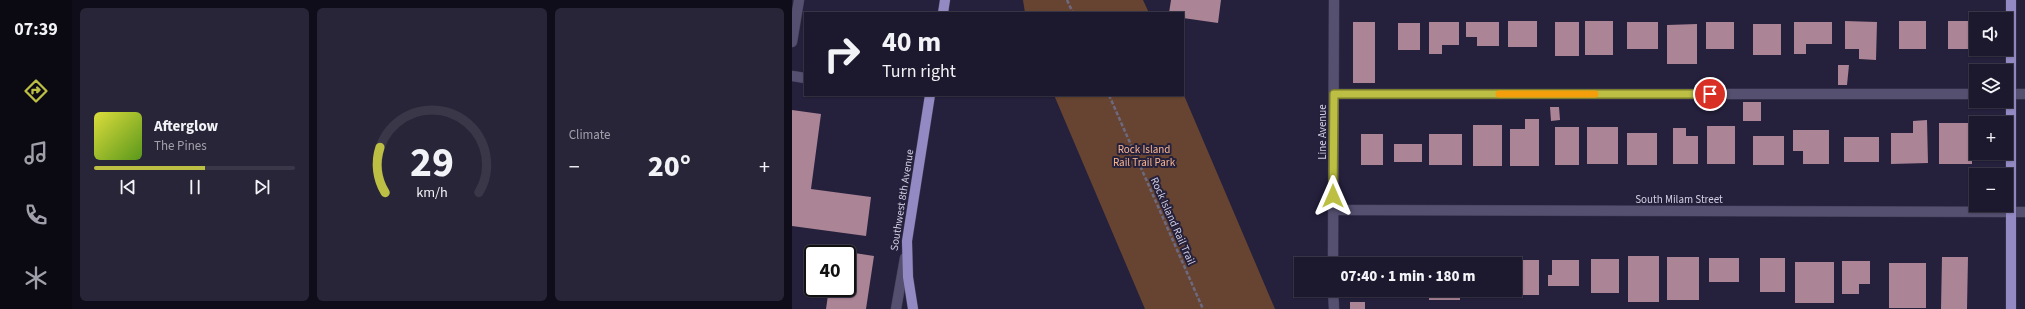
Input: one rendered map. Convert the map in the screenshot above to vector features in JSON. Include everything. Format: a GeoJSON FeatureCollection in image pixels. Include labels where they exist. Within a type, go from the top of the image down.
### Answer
{"type":"FeatureCollection","features":[{"type":"Feature","properties":{"kind":"main road"},"geometry":{"type":"LineString","coordinates":[[943,12],[946,0]]}},
{"type":"Feature","properties":{"kind":"main road"},"geometry":{"type":"LineString","coordinates":[[2010,64],[2011,0]]}},
{"type":"Feature","properties":{"kind":"main road","name":"Southwest 8th Avenue"},"geometry":{"type":"LineString","coordinates":[[907,241],[930,96]]}},
{"type":"Feature","properties":{"kind":"main road"},"geometry":{"type":"LineString","coordinates":[[2009,108],[2011,168]]}},
{"type":"Feature","properties":{"kind":"main road"},"geometry":{"type":"LineString","coordinates":[[2011,309],[2012,212]]}},
{"type":"Feature","properties":{"kind":"main road"},"geometry":{"type":"LineString","coordinates":[[907,241],[908,277],[913,309]]}},
{"type":"Feature","properties":{"kind":"street"},"geometry":{"type":"LineString","coordinates":[[792,42],[799,0]]}},
{"type":"Feature","properties":{"kind":"street","name":"Line Avenue"},"geometry":{"type":"LineString","coordinates":[[1333,257],[1334,0]]}},
{"type":"Feature","properties":{"kind":"street"},"geometry":{"type":"LineString","coordinates":[[792,76],[804,78]]}},
{"type":"Feature","properties":{"kind":"street"},"geometry":{"type":"LineString","coordinates":[[1334,94],[1969,94]]}},
{"type":"Feature","properties":{"kind":"street"},"geometry":{"type":"LineString","coordinates":[[2013,94],[2025,94]]}},
{"type":"Feature","properties":{"kind":"street","name":"South Milam Street"},"geometry":{"type":"LineString","coordinates":[[1333,210],[1969,212]]}},
{"type":"Feature","properties":{"kind":"street","name":"South Milam Street"},"geometry":{"type":"LineString","coordinates":[[2013,212],[2025,212]]}},
{"type":"Feature","properties":{"kind":"street","name":"Southwest 8th Avenue"},"geometry":{"type":"LineString","coordinates":[[896,309],[907,241]]}},
{"type":"Feature","properties":{"kind":"street"},"geometry":{"type":"LineString","coordinates":[[1334,297],[1334,309]]}},
{"type":"Feature","properties":{"kind":"path"},"geometry":{"type":"LineString","coordinates":[[1067,0],[1073,12]]}},
{"type":"Feature","properties":{"kind":"path","name":"Rock Island Rail Trail"},"geometry":{"type":"LineString","coordinates":[[1109,96],[1203,309]]}},
{"type":"Feature","properties":{"kind":"green space"},"geometry":{"type":"Polygon","coordinates":[[[1023,0],[1143,0],[1149,12],[1025,12],[1023,0]]]}},
{"type":"Feature","properties":{"kind":"green space","name":"Rock Island Rail Trail Park"},"geometry":{"type":"Polygon","coordinates":[[[1184,95],[1275,309],[1145,309],[1054,96],[1184,95]]]}},
{"type":"Feature","properties":{"kind":"building"},"geometry":{"type":"Polygon","coordinates":[[[1171,0],[1221,0],[1218,23],[1184,18],[1184,12],[1169,12],[1171,0]]]}},
{"type":"Feature","properties":{"kind":"building"},"geometry":{"type":"Polygon","coordinates":[[[1508,21],[1537,21],[1537,47],[1508,47],[1508,21]]]}},
{"type":"Feature","properties":{"kind":"building"},"geometry":{"type":"Polygon","coordinates":[[[1585,21],[1613,21],[1613,55],[1585,55],[1585,21]]]}},
{"type":"Feature","properties":{"kind":"building"},"geometry":{"type":"Polygon","coordinates":[[[1845,21],[1877,22],[1876,60],[1859,59],[1859,49],[1845,49],[1845,21]]]}},
{"type":"Feature","properties":{"kind":"building"},"geometry":{"type":"Polygon","coordinates":[[[1899,21],[1926,21],[1926,49],[1899,49],[1899,21]]]}},
{"type":"Feature","properties":{"kind":"building"},"geometry":{"type":"Polygon","coordinates":[[[1948,21],[1969,21],[1969,49],[1948,49],[1948,21]]]}},
{"type":"Feature","properties":{"kind":"building"},"geometry":{"type":"Polygon","coordinates":[[[1353,22],[1375,22],[1375,83],[1353,83],[1353,22]]]}},
{"type":"Feature","properties":{"kind":"building"},"geometry":{"type":"Polygon","coordinates":[[[1429,22],[1459,22],[1459,45],[1442,45],[1442,54],[1429,54],[1429,22]]]}},
{"type":"Feature","properties":{"kind":"building"},"geometry":{"type":"Polygon","coordinates":[[[1466,22],[1499,22],[1499,46],[1477,46],[1477,37],[1466,37],[1466,22]]]}},
{"type":"Feature","properties":{"kind":"building"},"geometry":{"type":"Polygon","coordinates":[[[1555,22],[1579,22],[1579,56],[1555,56],[1555,22]]]}},
{"type":"Feature","properties":{"kind":"building"},"geometry":{"type":"Polygon","coordinates":[[[1627,22],[1658,22],[1658,49],[1627,49],[1627,22]]]}},
{"type":"Feature","properties":{"kind":"building"},"geometry":{"type":"Polygon","coordinates":[[[1706,22],[1734,22],[1734,49],[1706,49],[1706,22]]]}},
{"type":"Feature","properties":{"kind":"building"},"geometry":{"type":"Polygon","coordinates":[[[1794,22],[1832,22],[1832,44],[1806,44],[1806,54],[1794,54],[1794,22]]]}},
{"type":"Feature","properties":{"kind":"building"},"geometry":{"type":"Polygon","coordinates":[[[1398,23],[1420,23],[1420,50],[1398,50],[1398,23]]]}},
{"type":"Feature","properties":{"kind":"building"},"geometry":{"type":"Polygon","coordinates":[[[1697,24],[1697,64],[1667,64],[1667,25],[1697,24]]]}},
{"type":"Feature","properties":{"kind":"building"},"geometry":{"type":"Polygon","coordinates":[[[1753,24],[1781,24],[1781,55],[1753,55],[1753,24]]]}},
{"type":"Feature","properties":{"kind":"building"},"geometry":{"type":"Polygon","coordinates":[[[1838,65],[1849,65],[1847,85],[1838,85],[1838,65]]]}},
{"type":"Feature","properties":{"kind":"building"},"geometry":{"type":"Polygon","coordinates":[[[1743,102],[1761,102],[1761,121],[1743,121],[1743,102]]]}},
{"type":"Feature","properties":{"kind":"building"},"geometry":{"type":"Polygon","coordinates":[[[1550,107],[1559,107],[1560,120],[1551,121],[1550,107]]]}},
{"type":"Feature","properties":{"kind":"building"},"geometry":{"type":"Polygon","coordinates":[[[792,110],[821,114],[811,189],[871,197],[866,236],[792,226],[792,110]]]}},
{"type":"Feature","properties":{"kind":"building"},"geometry":{"type":"Polygon","coordinates":[[[1525,119],[1539,119],[1539,166],[1510,166],[1510,129],[1525,129],[1525,119]]]}},
{"type":"Feature","properties":{"kind":"building"},"geometry":{"type":"Polygon","coordinates":[[[1927,120],[1928,163],[1891,164],[1891,133],[1913,133],[1913,121],[1927,120]]]}},
{"type":"Feature","properties":{"kind":"building"},"geometry":{"type":"Polygon","coordinates":[[[1939,123],[1969,123],[1969,160],[1972,160],[1972,164],[1939,164],[1939,123]]]}},
{"type":"Feature","properties":{"kind":"building"},"geometry":{"type":"Polygon","coordinates":[[[1473,125],[1502,125],[1502,166],[1473,166],[1473,125]]]}},
{"type":"Feature","properties":{"kind":"building"},"geometry":{"type":"Polygon","coordinates":[[[1707,126],[1735,126],[1735,164],[1707,164],[1707,126]]]}},
{"type":"Feature","properties":{"kind":"building"},"geometry":{"type":"Polygon","coordinates":[[[1555,127],[1579,127],[1579,165],[1555,165],[1555,127]]]}},
{"type":"Feature","properties":{"kind":"building"},"geometry":{"type":"Polygon","coordinates":[[[1587,127],[1618,127],[1618,164],[1587,164],[1587,127]]]}},
{"type":"Feature","properties":{"kind":"building"},"geometry":{"type":"Polygon","coordinates":[[[1673,128],[1686,128],[1686,136],[1698,136],[1698,164],[1673,164],[1673,128]]]}},
{"type":"Feature","properties":{"kind":"building"},"geometry":{"type":"Polygon","coordinates":[[[1793,130],[1829,130],[1829,164],[1803,164],[1803,151],[1793,151],[1793,130]]]}},
{"type":"Feature","properties":{"kind":"building"},"geometry":{"type":"Polygon","coordinates":[[[1627,133],[1657,133],[1657,165],[1627,165],[1627,133]]]}},
{"type":"Feature","properties":{"kind":"building"},"geometry":{"type":"Polygon","coordinates":[[[1361,134],[1383,134],[1383,165],[1361,165],[1361,134]]]}},
{"type":"Feature","properties":{"kind":"building"},"geometry":{"type":"Polygon","coordinates":[[[1429,134],[1462,134],[1462,165],[1429,165],[1429,134]]]}},
{"type":"Feature","properties":{"kind":"building"},"geometry":{"type":"Polygon","coordinates":[[[1753,136],[1784,136],[1784,165],[1753,165],[1753,136]]]}},
{"type":"Feature","properties":{"kind":"building"},"geometry":{"type":"Polygon","coordinates":[[[1844,137],[1879,137],[1879,162],[1844,162],[1844,137]]]}},
{"type":"Feature","properties":{"kind":"building"},"geometry":{"type":"Polygon","coordinates":[[[1394,144],[1422,144],[1422,162],[1394,162],[1394,144]]]}},
{"type":"Feature","properties":{"kind":"building"},"geometry":{"type":"Polygon","coordinates":[[[856,253],[874,256],[866,309],[826,309],[828,297],[856,297],[856,253]]]}},
{"type":"Feature","properties":{"kind":"building"},"geometry":{"type":"Polygon","coordinates":[[[1628,256],[1659,256],[1659,302],[1628,302],[1628,256]]]}},
{"type":"Feature","properties":{"kind":"building"},"geometry":{"type":"Polygon","coordinates":[[[1667,257],[1699,257],[1699,300],[1667,300],[1667,257]]]}},
{"type":"Feature","properties":{"kind":"building"},"geometry":{"type":"Polygon","coordinates":[[[1942,257],[1968,257],[1967,309],[1941,309],[1942,257]]]}},
{"type":"Feature","properties":{"kind":"building"},"geometry":{"type":"Polygon","coordinates":[[[1709,258],[1739,258],[1739,282],[1709,282],[1709,258]]]}},
{"type":"Feature","properties":{"kind":"building"},"geometry":{"type":"Polygon","coordinates":[[[1760,258],[1785,258],[1785,292],[1760,292],[1760,258]]]}},
{"type":"Feature","properties":{"kind":"building"},"geometry":{"type":"Polygon","coordinates":[[[1591,259],[1619,259],[1619,293],[1591,293],[1591,259]]]}},
{"type":"Feature","properties":{"kind":"building"},"geometry":{"type":"Polygon","coordinates":[[[1522,260],[1539,260],[1539,295],[1522,295],[1522,260]]]}},
{"type":"Feature","properties":{"kind":"building"},"geometry":{"type":"Polygon","coordinates":[[[1552,260],[1579,260],[1579,286],[1548,286],[1548,275],[1552,275],[1552,260]]]}},
{"type":"Feature","properties":{"kind":"building"},"geometry":{"type":"Polygon","coordinates":[[[1842,261],[1870,261],[1870,284],[1859,284],[1859,294],[1842,294],[1842,261]]]}},
{"type":"Feature","properties":{"kind":"building"},"geometry":{"type":"Polygon","coordinates":[[[1795,262],[1834,262],[1834,303],[1795,303],[1795,262]]]}},
{"type":"Feature","properties":{"kind":"building"},"geometry":{"type":"Polygon","coordinates":[[[1889,263],[1926,263],[1926,308],[1889,308],[1889,263]]]}},
{"type":"Feature","properties":{"kind":"building"},"geometry":{"type":"Polygon","coordinates":[[[1429,297],[1460,297],[1460,300],[1429,300],[1429,297]]]}},
{"type":"Feature","properties":{"kind":"building"},"geometry":{"type":"Polygon","coordinates":[[[1350,302],[1365,302],[1365,309],[1350,309],[1350,302]]]}},
{"type":"Feature","properties":{"kind":"slow traffic"},"geometry":{"type":"LineString","coordinates":[[1499,94],[1595,94]]}},
{"type":"Feature","properties":{"kind":"route"},"geometry":{"type":"LineString","coordinates":[[1333,196],[1334,94],[1710,94]]}}]}
